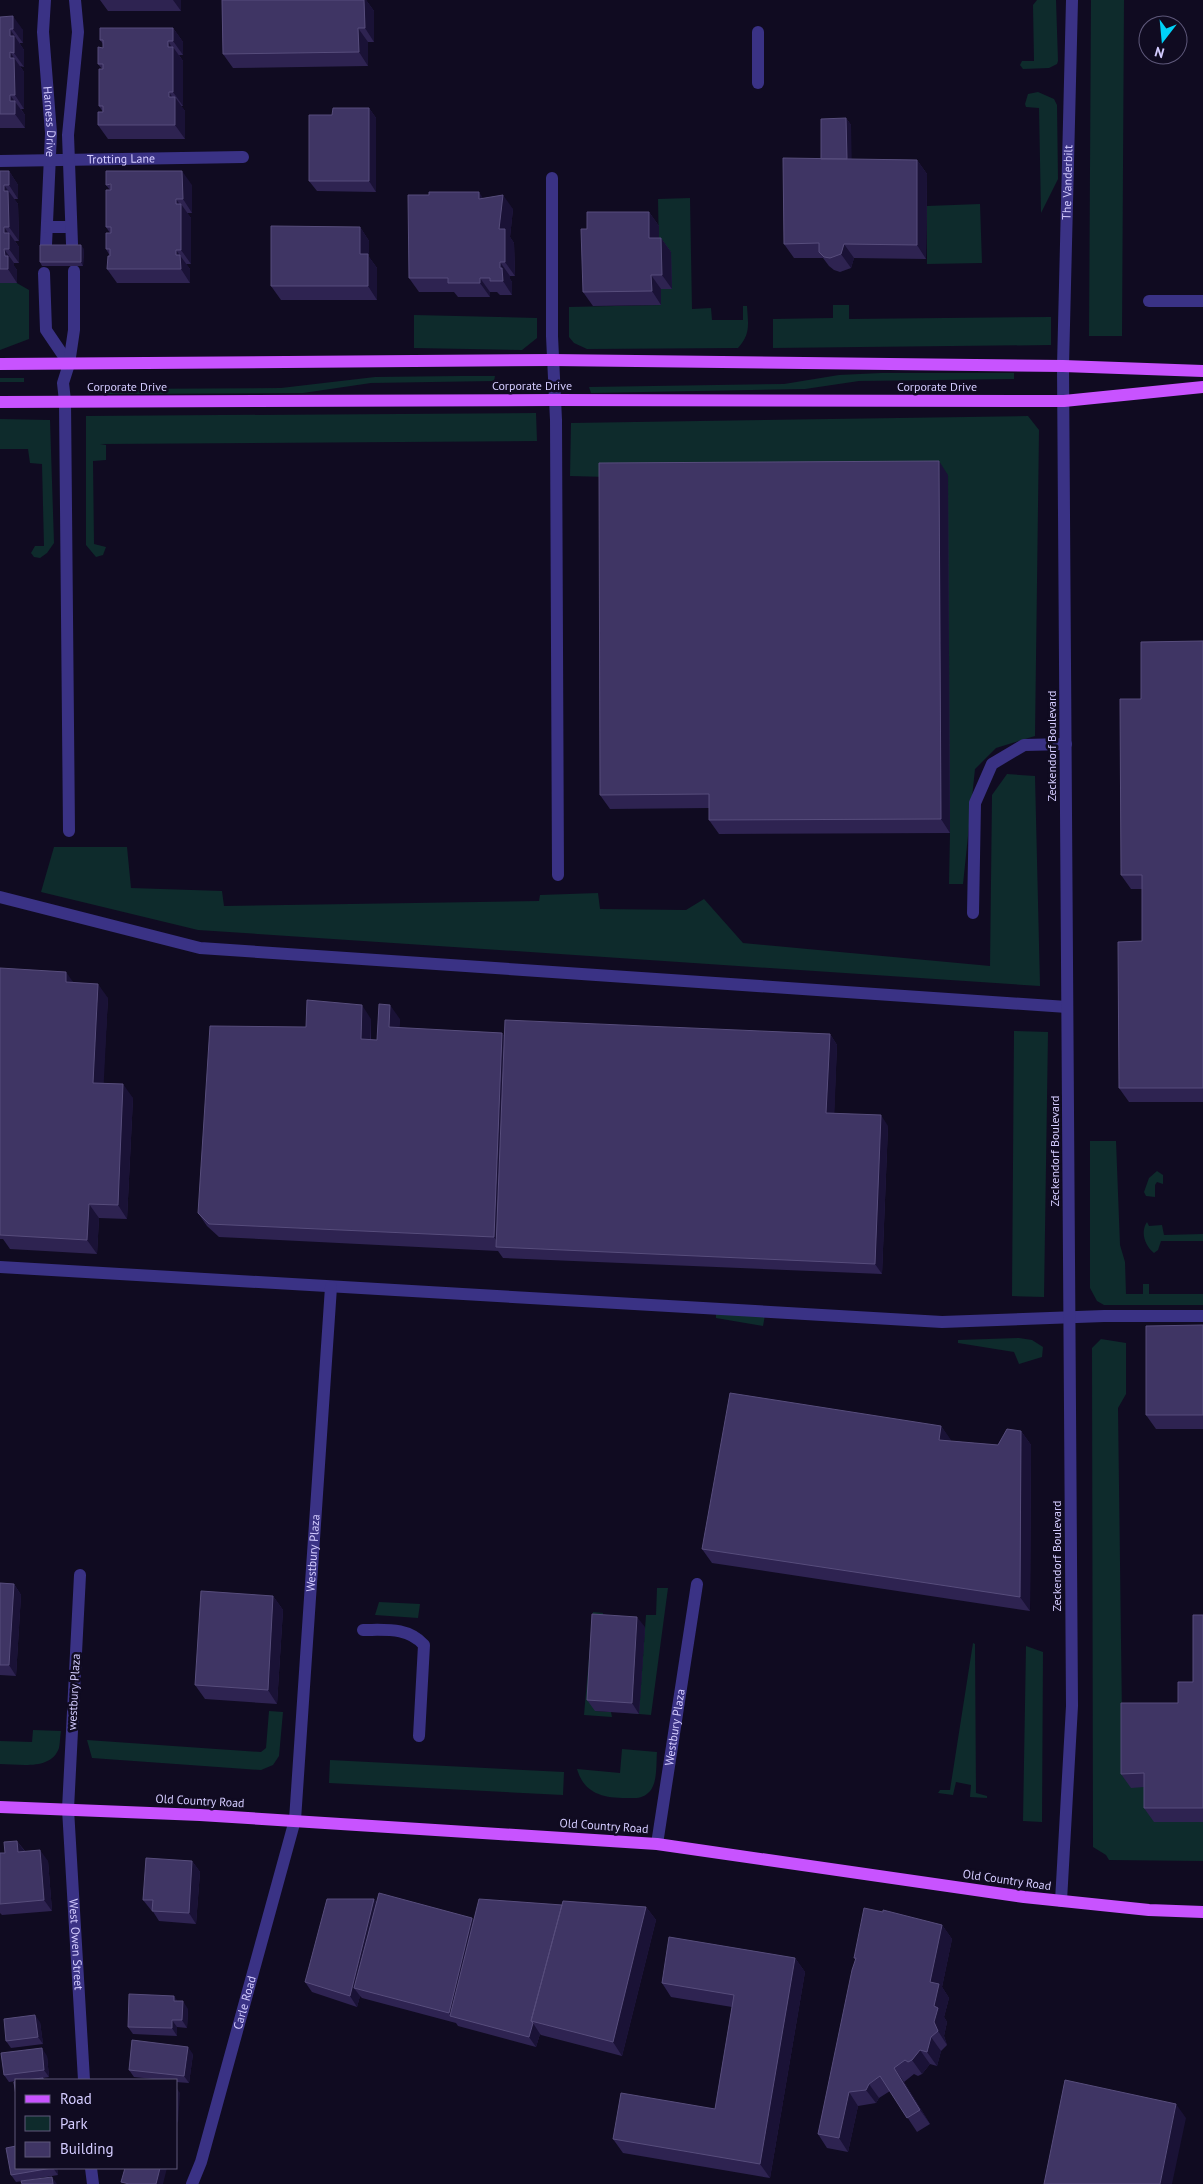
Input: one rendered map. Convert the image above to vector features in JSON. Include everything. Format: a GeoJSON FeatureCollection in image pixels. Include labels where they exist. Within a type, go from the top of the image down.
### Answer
{"type":"FeatureCollection","features":[{"type":"Feature","properties":{"kind":"main road","name":"Corporate Drive"},"geometry":{"type":"LineString","coordinates":[[0,364],[552,360],[1064,366]]}},
{"type":"Feature","properties":{"kind":"main road"},"geometry":{"type":"LineString","coordinates":[[1064,366],[1203,371]]}},
{"type":"Feature","properties":{"kind":"main road"},"geometry":{"type":"LineString","coordinates":[[1064,401],[1203,387]]}},
{"type":"Feature","properties":{"kind":"main road","name":"Corporate Drive"},"geometry":{"type":"LineString","coordinates":[[0,402],[1064,401]]}},
{"type":"Feature","properties":{"kind":"main road","name":"Old Country Road"},"geometry":{"type":"LineString","coordinates":[[0,1807],[294,1820],[656,1844],[1061,1901],[1149,1910],[1203,1912]]}},
{"type":"Feature","properties":{"kind":"street","name":"Harness Drive"},"geometry":{"type":"LineString","coordinates":[[45,0],[42,32],[51,133],[46,245]]}},
{"type":"Feature","properties":{"kind":"street","name":"Harness Drive"},"geometry":{"type":"LineString","coordinates":[[72,244],[68,135],[78,32],[75,0]]}},
{"type":"Feature","properties":{"kind":"street","name":"The Vanderbilt"},"geometry":{"type":"LineString","coordinates":[[1064,366],[1072,0]]}},
{"type":"Feature","properties":{"kind":"street"},"geometry":{"type":"LineString","coordinates":[[758,32],[758,83]]}},
{"type":"Feature","properties":{"kind":"street","name":"Trotting Lane"},"geometry":{"type":"LineString","coordinates":[[0,161],[243,157]]}},
{"type":"Feature","properties":{"kind":"street"},"geometry":{"type":"LineString","coordinates":[[552,178],[552,360],[554,400],[558,875]]}},
{"type":"Feature","properties":{"kind":"street"},"geometry":{"type":"LineString","coordinates":[[47,227],[71,227]]}},
{"type":"Feature","properties":{"kind":"street"},"geometry":{"type":"LineString","coordinates":[[69,831],[65,402],[63,383],[69,364],[74,330],[74,272]]}},
{"type":"Feature","properties":{"kind":"street"},"geometry":{"type":"LineString","coordinates":[[44,273],[46,330],[69,364]]}},
{"type":"Feature","properties":{"kind":"street"},"geometry":{"type":"LineString","coordinates":[[1149,301],[1203,301]]}},
{"type":"Feature","properties":{"kind":"street","name":"Zeckendorf Boulevard"},"geometry":{"type":"LineString","coordinates":[[1061,1901],[1072,1706],[1064,366]]}},
{"type":"Feature","properties":{"kind":"street"},"geometry":{"type":"LineString","coordinates":[[973,914],[975,803],[992,764],[1024,745],[1066,744]]}},
{"type":"Feature","properties":{"kind":"street"},"geometry":{"type":"LineString","coordinates":[[0,896],[200,948],[1068,1007]]}},
{"type":"Feature","properties":{"kind":"street"},"geometry":{"type":"LineString","coordinates":[[0,1267],[942,1322],[1070,1317],[1203,1316]]}},
{"type":"Feature","properties":{"kind":"street","name":"Westbury Plaza"},"geometry":{"type":"LineString","coordinates":[[294,1820],[331,1287]]}},
{"type":"Feature","properties":{"kind":"street","name":"westbury Plaza"},"geometry":{"type":"LineString","coordinates":[[68,1809],[80,1576]]}},
{"type":"Feature","properties":{"kind":"street","name":"Westbury Plaza"},"geometry":{"type":"LineString","coordinates":[[656,1844],[698,1584]]}},
{"type":"Feature","properties":{"kind":"street"},"geometry":{"type":"LineString","coordinates":[[363,1630],[401,1631],[417,1637],[424,1645],[420,1736]]}},
{"type":"Feature","properties":{"kind":"street","name":"West Owen Street"},"geometry":{"type":"LineString","coordinates":[[68,1809],[84,2079]]}},
{"type":"Feature","properties":{"kind":"street","name":"Carle Road"},"geometry":{"type":"LineString","coordinates":[[192,2184],[201,2162],[294,1820]]}},
{"type":"Feature","properties":{"kind":"street"},"geometry":{"type":"LineString","coordinates":[[91,2169],[93,2184]]}},
{"type":"Feature","properties":{"kind":"green space"},"geometry":{"type":"Polygon","coordinates":[[[1037,0],[1056,0],[1058,61],[1057,64],[1049,68],[1023,69],[1020,65],[1022,61],[1034,61],[1033,5],[1037,0]]]}},
{"type":"Feature","properties":{"kind":"green space"},"geometry":{"type":"Polygon","coordinates":[[[1091,0],[1124,0],[1122,336],[1089,336],[1091,0]]]}},
{"type":"Feature","properties":{"kind":"green space"},"geometry":{"type":"Polygon","coordinates":[[[1038,92],[1054,99],[1057,105],[1058,179],[1041,213],[1039,108],[1026,107],[1025,104],[1028,94],[1038,92]]]}},
{"type":"Feature","properties":{"kind":"green space"},"geometry":{"type":"Polygon","coordinates":[[[690,198],[692,309],[711,308],[712,320],[743,320],[743,306],[747,306],[747,333],[738,348],[587,349],[574,343],[569,337],[569,307],[661,305],[661,289],[672,289],[659,252],[658,199],[690,198]]]}},
{"type":"Feature","properties":{"kind":"green space"},"geometry":{"type":"Polygon","coordinates":[[[980,204],[982,263],[927,264],[927,206],[980,204]]]}},
{"type":"Feature","properties":{"kind":"green space"},"geometry":{"type":"Polygon","coordinates":[[[15,282],[29,290],[29,339],[0,350],[0,283],[15,282]]]}},
{"type":"Feature","properties":{"kind":"green space"},"geometry":{"type":"Polygon","coordinates":[[[833,305],[849,305],[849,319],[1051,317],[1051,345],[773,348],[773,319],[833,318],[833,305]]]}},
{"type":"Feature","properties":{"kind":"green space"},"geometry":{"type":"Polygon","coordinates":[[[414,315],[537,318],[537,338],[522,350],[414,348],[414,315]]]}},
{"type":"Feature","properties":{"kind":"green space"},"geometry":{"type":"Polygon","coordinates":[[[882,373],[1014,373],[1014,379],[859,381],[805,389],[591,393],[589,387],[784,384],[839,375],[882,373]]]}},
{"type":"Feature","properties":{"kind":"green space"},"geometry":{"type":"Polygon","coordinates":[[[495,376],[494,381],[371,383],[303,393],[108,394],[107,389],[281,388],[375,377],[495,376]]]}},
{"type":"Feature","properties":{"kind":"green space"},"geometry":{"type":"Polygon","coordinates":[[[0,378],[24,378],[24,382],[0,382],[0,378]]]}},
{"type":"Feature","properties":{"kind":"green space"},"geometry":{"type":"Polygon","coordinates":[[[536,413],[537,441],[100,444],[106,445],[106,460],[93,461],[94,544],[106,547],[103,555],[96,557],[86,545],[86,416],[536,413]]]}},
{"type":"Feature","properties":{"kind":"green space"},"geometry":{"type":"Polygon","coordinates":[[[1028,416],[1039,430],[1035,736],[996,748],[975,769],[963,884],[949,884],[950,833],[608,477],[570,476],[571,423],[1028,416]]]}},
{"type":"Feature","properties":{"kind":"green space"},"geometry":{"type":"Polygon","coordinates":[[[0,419],[50,420],[54,543],[47,553],[40,558],[34,557],[31,553],[35,546],[44,546],[42,464],[30,463],[28,449],[0,449],[0,419]]]}},
{"type":"Feature","properties":{"kind":"green space"},"geometry":{"type":"Polygon","coordinates":[[[1007,774],[1035,776],[1040,986],[198,930],[41,892],[54,847],[127,847],[131,888],[222,891],[224,906],[539,901],[540,895],[598,893],[600,909],[686,910],[704,899],[743,943],[990,966],[992,795],[1007,774]]]}},
{"type":"Feature","properties":{"kind":"green space"},"geometry":{"type":"Polygon","coordinates":[[[1014,1031],[1048,1032],[1044,1297],[1012,1296],[1014,1031]]]}},
{"type":"Feature","properties":{"kind":"green space"},"geometry":{"type":"Polygon","coordinates":[[[1090,1141],[1116,1141],[1120,1245],[1125,1262],[1126,1294],[1143,1294],[1143,1284],[1149,1284],[1149,1294],[1203,1294],[1203,1305],[1104,1305],[1097,1301],[1090,1288],[1090,1141]]]}},
{"type":"Feature","properties":{"kind":"green space"},"geometry":{"type":"Polygon","coordinates":[[[1157,1171],[1163,1175],[1163,1184],[1157,1182],[1155,1185],[1155,1197],[1146,1196],[1144,1192],[1149,1178],[1157,1171]]]}},
{"type":"Feature","properties":{"kind":"green space"},"geometry":{"type":"Polygon","coordinates":[[[1147,1222],[1149,1226],[1162,1225],[1164,1235],[1203,1234],[1203,1241],[1161,1241],[1158,1250],[1154,1253],[1144,1239],[1144,1230],[1147,1222]]]}},
{"type":"Feature","properties":{"kind":"green space"},"geometry":{"type":"Polygon","coordinates":[[[716,1311],[765,1315],[763,1326],[716,1318],[716,1311]]]}},
{"type":"Feature","properties":{"kind":"green space"},"geometry":{"type":"Polygon","coordinates":[[[1019,1338],[1032,1340],[1043,1347],[1042,1357],[1019,1364],[1014,1352],[958,1343],[958,1340],[1019,1338]]]}},
{"type":"Feature","properties":{"kind":"green space"},"geometry":{"type":"Polygon","coordinates":[[[1101,1339],[1126,1343],[1126,1394],[1118,1408],[1122,1717],[1131,1787],[1154,1787],[1203,1822],[1203,1861],[1109,1860],[1106,1855],[1093,1847],[1092,1348],[1101,1339]]]}},
{"type":"Feature","properties":{"kind":"green space"},"geometry":{"type":"Polygon","coordinates":[[[657,1588],[668,1588],[651,1715],[627,1713],[640,1699],[646,1615],[656,1615],[657,1588]]]}},
{"type":"Feature","properties":{"kind":"green space"},"geometry":{"type":"Polygon","coordinates":[[[379,1602],[420,1604],[418,1618],[375,1615],[379,1602]]]}},
{"type":"Feature","properties":{"kind":"green space"},"geometry":{"type":"Polygon","coordinates":[[[593,1612],[603,1613],[595,1711],[611,1712],[612,1717],[584,1715],[593,1612]]]}},
{"type":"Feature","properties":{"kind":"green space"},"geometry":{"type":"Polygon","coordinates":[[[973,1643],[975,1644],[976,1793],[987,1796],[987,1798],[970,1797],[971,1785],[956,1782],[953,1795],[938,1793],[940,1790],[950,1790],[973,1643]]]}},
{"type":"Feature","properties":{"kind":"green space"},"geometry":{"type":"Polygon","coordinates":[[[1026,1646],[1043,1652],[1042,1822],[1023,1821],[1026,1646]]]}},
{"type":"Feature","properties":{"kind":"green space"},"geometry":{"type":"Polygon","coordinates":[[[269,1711],[283,1712],[279,1756],[273,1765],[261,1770],[92,1758],[87,1740],[261,1752],[266,1748],[269,1711]]]}},
{"type":"Feature","properties":{"kind":"green space"},"geometry":{"type":"Polygon","coordinates":[[[33,1730],[61,1731],[59,1748],[55,1755],[49,1760],[34,1765],[0,1764],[0,1741],[32,1742],[33,1730]]]}},
{"type":"Feature","properties":{"kind":"green space"},"geometry":{"type":"Polygon","coordinates":[[[622,1749],[657,1752],[656,1774],[653,1785],[648,1793],[638,1798],[609,1797],[589,1789],[584,1784],[577,1769],[620,1773],[622,1749]]]}},
{"type":"Feature","properties":{"kind":"green space"},"geometry":{"type":"Polygon","coordinates":[[[330,1760],[564,1772],[563,1795],[329,1783],[330,1760]]]}},
{"type":"Feature","properties":{"kind":"building"},"geometry":{"type":"Polygon","coordinates":[[[222,0],[364,0],[365,28],[358,28],[359,52],[223,54],[222,0]]]}},
{"type":"Feature","properties":{"kind":"building"},"geometry":{"type":"Polygon","coordinates":[[[13,16],[13,29],[10,29],[10,36],[14,36],[14,53],[10,52],[10,58],[14,58],[15,95],[10,95],[10,101],[15,101],[15,114],[0,114],[0,17],[13,16]]]}},
{"type":"Feature","properties":{"kind":"building"},"geometry":{"type":"Polygon","coordinates":[[[100,28],[173,28],[173,41],[168,41],[168,47],[173,47],[173,92],[169,92],[169,97],[175,97],[175,125],[98,125],[98,112],[103,112],[103,106],[99,106],[99,69],[103,69],[103,64],[98,64],[98,47],[103,48],[103,40],[100,40],[100,28]]]}},
{"type":"Feature","properties":{"kind":"building"},"geometry":{"type":"Polygon","coordinates":[[[333,108],[369,108],[369,181],[309,181],[309,115],[332,115],[333,108]]]}},
{"type":"Feature","properties":{"kind":"building"},"geometry":{"type":"Polygon","coordinates":[[[846,118],[847,159],[821,159],[821,119],[846,118]]]}},
{"type":"Feature","properties":{"kind":"building"},"geometry":{"type":"Polygon","coordinates":[[[783,158],[917,160],[917,245],[844,244],[841,254],[830,258],[824,257],[819,252],[819,243],[784,244],[783,158]]]}},
{"type":"Feature","properties":{"kind":"building"},"geometry":{"type":"Polygon","coordinates":[[[0,171],[9,171],[9,185],[4,185],[4,191],[8,191],[9,227],[4,227],[4,233],[9,233],[9,249],[4,249],[5,256],[8,256],[8,269],[0,269],[0,171]]]}},
{"type":"Feature","properties":{"kind":"building"},"geometry":{"type":"Polygon","coordinates":[[[106,171],[182,171],[183,199],[176,199],[176,204],[181,204],[181,250],[176,250],[176,255],[180,255],[181,269],[107,269],[110,249],[106,249],[106,233],[111,233],[111,227],[106,227],[106,190],[111,190],[111,184],[106,185],[106,171]]]}},
{"type":"Feature","properties":{"kind":"building"},"geometry":{"type":"Polygon","coordinates":[[[429,192],[479,192],[479,199],[503,195],[499,229],[505,229],[505,262],[500,262],[503,281],[490,281],[490,278],[480,278],[480,283],[448,283],[448,278],[409,278],[408,195],[429,195],[429,192]]]}},
{"type":"Feature","properties":{"kind":"building"},"geometry":{"type":"Polygon","coordinates":[[[587,212],[649,212],[649,238],[661,238],[662,275],[651,275],[652,291],[583,292],[581,229],[587,229],[587,212]]]}},
{"type":"Feature","properties":{"kind":"building"},"geometry":{"type":"Polygon","coordinates":[[[271,226],[360,227],[360,254],[368,254],[368,286],[271,286],[271,226]]]}},
{"type":"Feature","properties":{"kind":"building"},"geometry":{"type":"Polygon","coordinates":[[[40,245],[81,245],[81,262],[40,262],[40,245]]]}},
{"type":"Feature","properties":{"kind":"building"},"geometry":{"type":"Polygon","coordinates":[[[939,461],[941,819],[709,820],[709,794],[600,795],[599,463],[939,461]]]}},
{"type":"Feature","properties":{"kind":"building"},"geometry":{"type":"Polygon","coordinates":[[[1203,641],[1203,1088],[1119,1088],[1118,942],[1142,941],[1142,875],[1121,875],[1120,699],[1141,699],[1141,642],[1203,641]]]}},
{"type":"Feature","properties":{"kind":"building"},"geometry":{"type":"Polygon","coordinates":[[[0,968],[66,972],[66,982],[98,984],[93,1083],[123,1084],[118,1205],[89,1204],[87,1240],[0,1235],[0,968]]]}},
{"type":"Feature","properties":{"kind":"building"},"geometry":{"type":"Polygon","coordinates":[[[307,1000],[362,1005],[361,1039],[377,1040],[379,1004],[390,1005],[389,1027],[502,1033],[494,1237],[209,1224],[198,1213],[210,1026],[306,1027],[307,1000]]]}},
{"type":"Feature","properties":{"kind":"building"},"geometry":{"type":"Polygon","coordinates":[[[505,1020],[830,1034],[826,1113],[881,1115],[875,1264],[496,1247],[505,1020]]]}},
{"type":"Feature","properties":{"kind":"building"},"geometry":{"type":"Polygon","coordinates":[[[1203,1325],[1203,1415],[1146,1415],[1146,1326],[1203,1325]]]}},
{"type":"Feature","properties":{"kind":"building"},"geometry":{"type":"Polygon","coordinates":[[[730,1393],[941,1426],[939,1440],[998,1445],[1007,1429],[1021,1431],[1020,1597],[702,1549],[730,1393]]]}},
{"type":"Feature","properties":{"kind":"building"},"geometry":{"type":"Polygon","coordinates":[[[0,1583],[14,1584],[9,1665],[0,1665],[0,1583]]]}},
{"type":"Feature","properties":{"kind":"building"},"geometry":{"type":"Polygon","coordinates":[[[201,1591],[273,1596],[268,1690],[195,1685],[201,1591]]]}},
{"type":"Feature","properties":{"kind":"building"},"geometry":{"type":"Polygon","coordinates":[[[592,1614],[637,1617],[632,1703],[587,1700],[592,1614]]]}},
{"type":"Feature","properties":{"kind":"building"},"geometry":{"type":"Polygon","coordinates":[[[1193,1615],[1203,1615],[1203,1808],[1144,1808],[1144,1773],[1121,1774],[1121,1703],[1178,1703],[1178,1682],[1193,1682],[1193,1615]]]}},
{"type":"Feature","properties":{"kind":"building"},"geometry":{"type":"Polygon","coordinates":[[[17,1841],[18,1852],[40,1850],[44,1900],[0,1904],[0,1853],[5,1853],[4,1842],[17,1841]]]}},
{"type":"Feature","properties":{"kind":"building"},"geometry":{"type":"Polygon","coordinates":[[[146,1858],[192,1861],[189,1913],[152,1911],[153,1900],[143,1900],[146,1858]]]}},
{"type":"Feature","properties":{"kind":"building"},"geometry":{"type":"Polygon","coordinates":[[[379,1893],[472,1918],[449,2013],[354,1988],[379,1893]]]}},
{"type":"Feature","properties":{"kind":"building"},"geometry":{"type":"Polygon","coordinates":[[[327,1899],[374,1899],[350,1996],[305,1982],[327,1899]]]}},
{"type":"Feature","properties":{"kind":"building"},"geometry":{"type":"Polygon","coordinates":[[[479,1899],[562,1905],[531,2021],[533,2023],[529,2037],[450,2016],[479,1899]]]}},
{"type":"Feature","properties":{"kind":"building"},"geometry":{"type":"Polygon","coordinates":[[[563,1901],[646,1907],[613,2042],[531,2021],[563,1901]]]}},
{"type":"Feature","properties":{"kind":"building"},"geometry":{"type":"Polygon","coordinates":[[[864,1908],[883,1912],[883,1910],[942,1925],[930,1982],[939,1984],[934,2006],[938,2008],[934,2022],[938,2031],[931,2037],[927,2052],[920,2050],[912,2060],[908,2062],[905,2060],[894,2068],[920,2110],[907,2118],[880,2076],[869,2084],[866,2090],[849,2092],[839,2138],[818,2134],[856,1958],[854,1958],[864,1908]]]}},
{"type":"Feature","properties":{"kind":"building"},"geometry":{"type":"Polygon","coordinates":[[[669,1937],[795,1958],[760,2164],[613,2139],[621,2093],[715,2109],[734,1995],[662,1983],[669,1937]]]}},
{"type":"Feature","properties":{"kind":"building"},"geometry":{"type":"Polygon","coordinates":[[[129,1994],[174,1996],[174,2001],[183,2001],[182,2020],[172,2020],[172,2028],[128,2027],[129,1994]]]}},
{"type":"Feature","properties":{"kind":"building"},"geometry":{"type":"Polygon","coordinates":[[[35,2015],[38,2037],[6,2041],[4,2019],[35,2015]]]}},
{"type":"Feature","properties":{"kind":"building"},"geometry":{"type":"Polygon","coordinates":[[[132,2040],[188,2047],[184,2076],[129,2070],[132,2040]]]}},
{"type":"Feature","properties":{"kind":"building"},"geometry":{"type":"Polygon","coordinates":[[[42,2048],[44,2070],[4,2075],[1,2053],[42,2048]]]}},
{"type":"Feature","properties":{"kind":"building"},"geometry":{"type":"Polygon","coordinates":[[[1065,2080],[1176,2104],[1160,2184],[1044,2184],[1065,2080]]]}},
{"type":"Feature","properties":{"kind":"building"},"geometry":{"type":"Polygon","coordinates":[[[15,2146],[15,2169],[46,2169],[11,2175],[6,2148],[15,2146]]]}},
{"type":"Feature","properties":{"kind":"building"},"geometry":{"type":"Polygon","coordinates":[[[125,2169],[160,2169],[156,2184],[129,2184],[121,2182],[125,2169]]]}},
{"type":"Feature","properties":{"kind":"building"},"geometry":{"type":"Polygon","coordinates":[[[52,2177],[53,2184],[22,2184],[21,2181],[52,2177]]]}}]}
